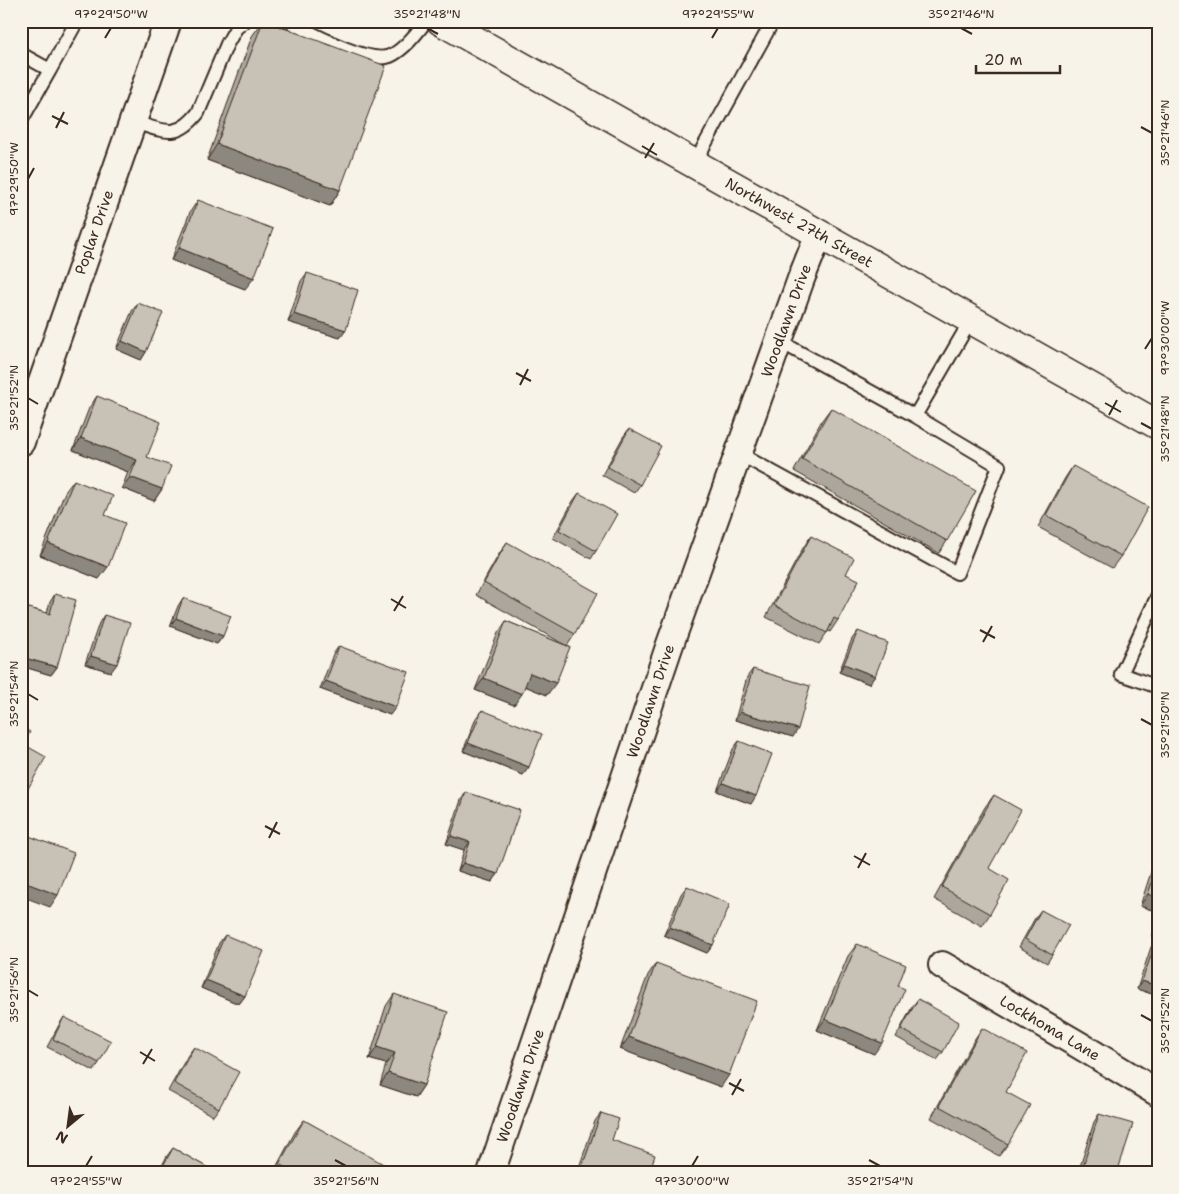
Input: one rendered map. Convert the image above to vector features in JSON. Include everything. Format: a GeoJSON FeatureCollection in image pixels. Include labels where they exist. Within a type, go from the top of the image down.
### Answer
{"type":"FeatureCollection","features":[{"type":"Feature","properties":{"kind":"main road","name":"Northwest 27th Street"},"geometry":{"type":"LineString","coordinates":[[441,21],[1158,425]]}},
{"type":"Feature","properties":{"kind":"street","name":"Poplar Drive"},"geometry":{"type":"LineString","coordinates":[[21,442],[168,21]]}},
{"type":"Feature","properties":{"kind":"street","name":"Woodlawn Drive"},"geometry":{"type":"LineString","coordinates":[[491,1173],[669,647],[801,279],[819,234]]}},
{"type":"Feature","properties":{"kind":"street","name":"Lockhoma Lane"},"geometry":{"type":"LineString","coordinates":[[942,965],[1158,1093]]}},
{"type":"Feature","properties":{"kind":"lane"},"geometry":{"type":"LineString","coordinates":[[21,121],[77,21]]}},
{"type":"Feature","properties":{"kind":"lane"},"geometry":{"type":"LineString","coordinates":[[133,122],[168,131],[180,130],[191,122],[198,113],[227,44],[236,28],[245,21]]}},
{"type":"Feature","properties":{"kind":"lane"},"geometry":{"type":"LineString","coordinates":[[288,21],[324,40],[369,57],[380,58],[390,56],[400,49],[415,36],[426,21]]}},
{"type":"Feature","properties":{"kind":"lane"},"geometry":{"type":"LineString","coordinates":[[694,164],[773,21]]}},
{"type":"Feature","properties":{"kind":"lane"},"geometry":{"type":"LineString","coordinates":[[21,54],[50,70]]}},
{"type":"Feature","properties":{"kind":"lane"},"geometry":{"type":"LineString","coordinates":[[915,416],[971,320]]}},
{"type":"Feature","properties":{"kind":"lane"},"geometry":{"type":"LineString","coordinates":[[738,453],[957,573],[999,466],[915,416],[779,341]]}},
{"type":"Feature","properties":{"kind":"lane"},"geometry":{"type":"LineString","coordinates":[[1158,595],[1121,674],[1158,687]]}},
{"type":"Feature","properties":{"kind":"building"},"geometry":{"type":"Polygon","coordinates":[[[263,21],[386,66],[340,190],[217,144],[263,21]]]}},
{"type":"Feature","properties":{"kind":"building"},"geometry":{"type":"Polygon","coordinates":[[[198,200],[273,229],[254,278],[179,248],[198,200]]]}},
{"type":"Feature","properties":{"kind":"building"},"geometry":{"type":"Polygon","coordinates":[[[307,273],[358,290],[346,330],[294,314],[307,273]]]}},
{"type":"Feature","properties":{"kind":"building"},"geometry":{"type":"Polygon","coordinates":[[[138,303],[163,313],[146,352],[122,341],[138,303]]]}},
{"type":"Feature","properties":{"kind":"building"},"geometry":{"type":"Polygon","coordinates":[[[97,396],[161,422],[147,457],[171,466],[162,489],[130,477],[137,460],[81,438],[97,396]]]}},
{"type":"Feature","properties":{"kind":"building"},"geometry":{"type":"Polygon","coordinates":[[[831,408],[976,491],[947,541],[802,459],[831,408]]]}},
{"type":"Feature","properties":{"kind":"building"},"geometry":{"type":"Polygon","coordinates":[[[629,429],[661,446],[640,485],[608,467],[629,429]]]}},
{"type":"Feature","properties":{"kind":"building"},"geometry":{"type":"Polygon","coordinates":[[[1073,466],[1148,507],[1121,556],[1046,515],[1073,466]]]}},
{"type":"Feature","properties":{"kind":"building"},"geometry":{"type":"Polygon","coordinates":[[[74,480],[113,496],[105,515],[125,523],[108,567],[48,543],[74,480]]]}},
{"type":"Feature","properties":{"kind":"building"},"geometry":{"type":"Polygon","coordinates":[[[579,493],[617,514],[596,551],[559,530],[579,493]]]}},
{"type":"Feature","properties":{"kind":"building"},"geometry":{"type":"Polygon","coordinates":[[[811,536],[854,558],[846,574],[859,580],[838,620],[834,618],[827,633],[774,605],[811,536]]]}},
{"type":"Feature","properties":{"kind":"building"},"geometry":{"type":"Polygon","coordinates":[[[507,542],[598,593],[575,634],[484,583],[507,542]]]}},
{"type":"Feature","properties":{"kind":"building"},"geometry":{"type":"Polygon","coordinates":[[[55,594],[76,600],[57,667],[21,657],[21,621],[25,607],[50,614],[55,594]]]}},
{"type":"Feature","properties":{"kind":"building"},"geometry":{"type":"Polygon","coordinates":[[[183,598],[231,616],[223,636],[176,618],[183,598]]]}},
{"type":"Feature","properties":{"kind":"building"},"geometry":{"type":"Polygon","coordinates":[[[104,615],[130,623],[117,664],[91,656],[104,615]]]}},
{"type":"Feature","properties":{"kind":"building"},"geometry":{"type":"Polygon","coordinates":[[[506,621],[570,647],[556,683],[530,673],[522,694],[484,678],[506,621]]]}},
{"type":"Feature","properties":{"kind":"building"},"geometry":{"type":"Polygon","coordinates":[[[858,631],[888,643],[875,676],[844,664],[858,631]]]}},
{"type":"Feature","properties":{"kind":"building"},"geometry":{"type":"Polygon","coordinates":[[[339,646],[409,672],[396,707],[326,681],[339,646]]]}},
{"type":"Feature","properties":{"kind":"building"},"geometry":{"type":"Polygon","coordinates":[[[753,669],[810,686],[798,729],[740,712],[753,669]]]}},
{"type":"Feature","properties":{"kind":"building"},"geometry":{"type":"Polygon","coordinates":[[[482,710],[542,734],[529,767],[468,743],[482,710]]]}},
{"type":"Feature","properties":{"kind":"building"},"geometry":{"type":"Polygon","coordinates":[[[21,727],[30,732],[23,744],[46,757],[26,792],[21,789],[21,727]]]}},
{"type":"Feature","properties":{"kind":"building"},"geometry":{"type":"Polygon","coordinates":[[[739,741],[772,754],[756,796],[723,783],[739,741]]]}},
{"type":"Feature","properties":{"kind":"building"},"geometry":{"type":"Polygon","coordinates":[[[466,792],[520,810],[498,874],[463,863],[470,842],[451,836],[466,792]]]}},
{"type":"Feature","properties":{"kind":"building"},"geometry":{"type":"Polygon","coordinates":[[[994,795],[1021,810],[989,868],[1009,880],[990,914],[942,887],[994,795]]]}},
{"type":"Feature","properties":{"kind":"building"},"geometry":{"type":"Polygon","coordinates":[[[21,833],[74,853],[58,895],[21,881],[21,833]]]}},
{"type":"Feature","properties":{"kind":"building"},"geometry":{"type":"Polygon","coordinates":[[[1158,865],[1158,898],[1148,894],[1158,865]]]}},
{"type":"Feature","properties":{"kind":"building"},"geometry":{"type":"Polygon","coordinates":[[[687,886],[730,904],[713,945],[670,927],[687,886]]]}},
{"type":"Feature","properties":{"kind":"building"},"geometry":{"type":"Polygon","coordinates":[[[1041,910],[1069,925],[1052,955],[1025,939],[1041,910]]]}},
{"type":"Feature","properties":{"kind":"building"},"geometry":{"type":"Polygon","coordinates":[[[225,935],[264,951],[245,996],[206,980],[225,935]]]}},
{"type":"Feature","properties":{"kind":"building"},"geometry":{"type":"Polygon","coordinates":[[[1158,939],[1158,986],[1142,981],[1158,939]]]}},
{"type":"Feature","properties":{"kind":"building"},"geometry":{"type":"Polygon","coordinates":[[[857,944],[906,965],[898,986],[905,989],[882,1043],[825,1019],[857,944]]]}},
{"type":"Feature","properties":{"kind":"building"},"geometry":{"type":"Polygon","coordinates":[[[656,963],[757,1001],[729,1075],[629,1037],[656,963]]]}},
{"type":"Feature","properties":{"kind":"building"},"geometry":{"type":"Polygon","coordinates":[[[394,994],[448,1012],[424,1085],[388,1073],[395,1053],[377,1047],[394,994]]]}},
{"type":"Feature","properties":{"kind":"building"},"geometry":{"type":"Polygon","coordinates":[[[918,999],[959,1022],[943,1052],[901,1029],[918,999]]]}},
{"type":"Feature","properties":{"kind":"building"},"geometry":{"type":"Polygon","coordinates":[[[64,1017],[111,1041],[99,1063],[53,1039],[64,1017]]]}},
{"type":"Feature","properties":{"kind":"building"},"geometry":{"type":"Polygon","coordinates":[[[982,1028],[1027,1053],[1006,1092],[1030,1105],[1008,1144],[939,1106],[982,1028]]]}},
{"type":"Feature","properties":{"kind":"building"},"geometry":{"type":"Polygon","coordinates":[[[194,1047],[239,1072],[219,1108],[174,1083],[194,1047]]]}},
{"type":"Feature","properties":{"kind":"building"},"geometry":{"type":"Polygon","coordinates":[[[601,1113],[619,1119],[612,1140],[655,1155],[649,1173],[580,1173],[601,1113]]]}},
{"type":"Feature","properties":{"kind":"building"},"geometry":{"type":"Polygon","coordinates":[[[1099,1114],[1133,1124],[1117,1173],[1081,1173],[1099,1114]]]}},
{"type":"Feature","properties":{"kind":"building"},"geometry":{"type":"Polygon","coordinates":[[[304,1120],[396,1171],[395,1173],[296,1173],[279,1164],[304,1120]]]}},
{"type":"Feature","properties":{"kind":"building"},"geometry":{"type":"Polygon","coordinates":[[[173,1148],[217,1173],[159,1173],[173,1148]]]}},
{"type":"Feature","properties":{"kind":"building"},"geometry":{"type":"Polygon","coordinates":[[[68,1169],[76,1173],[67,1173],[68,1169]]]}}]}
